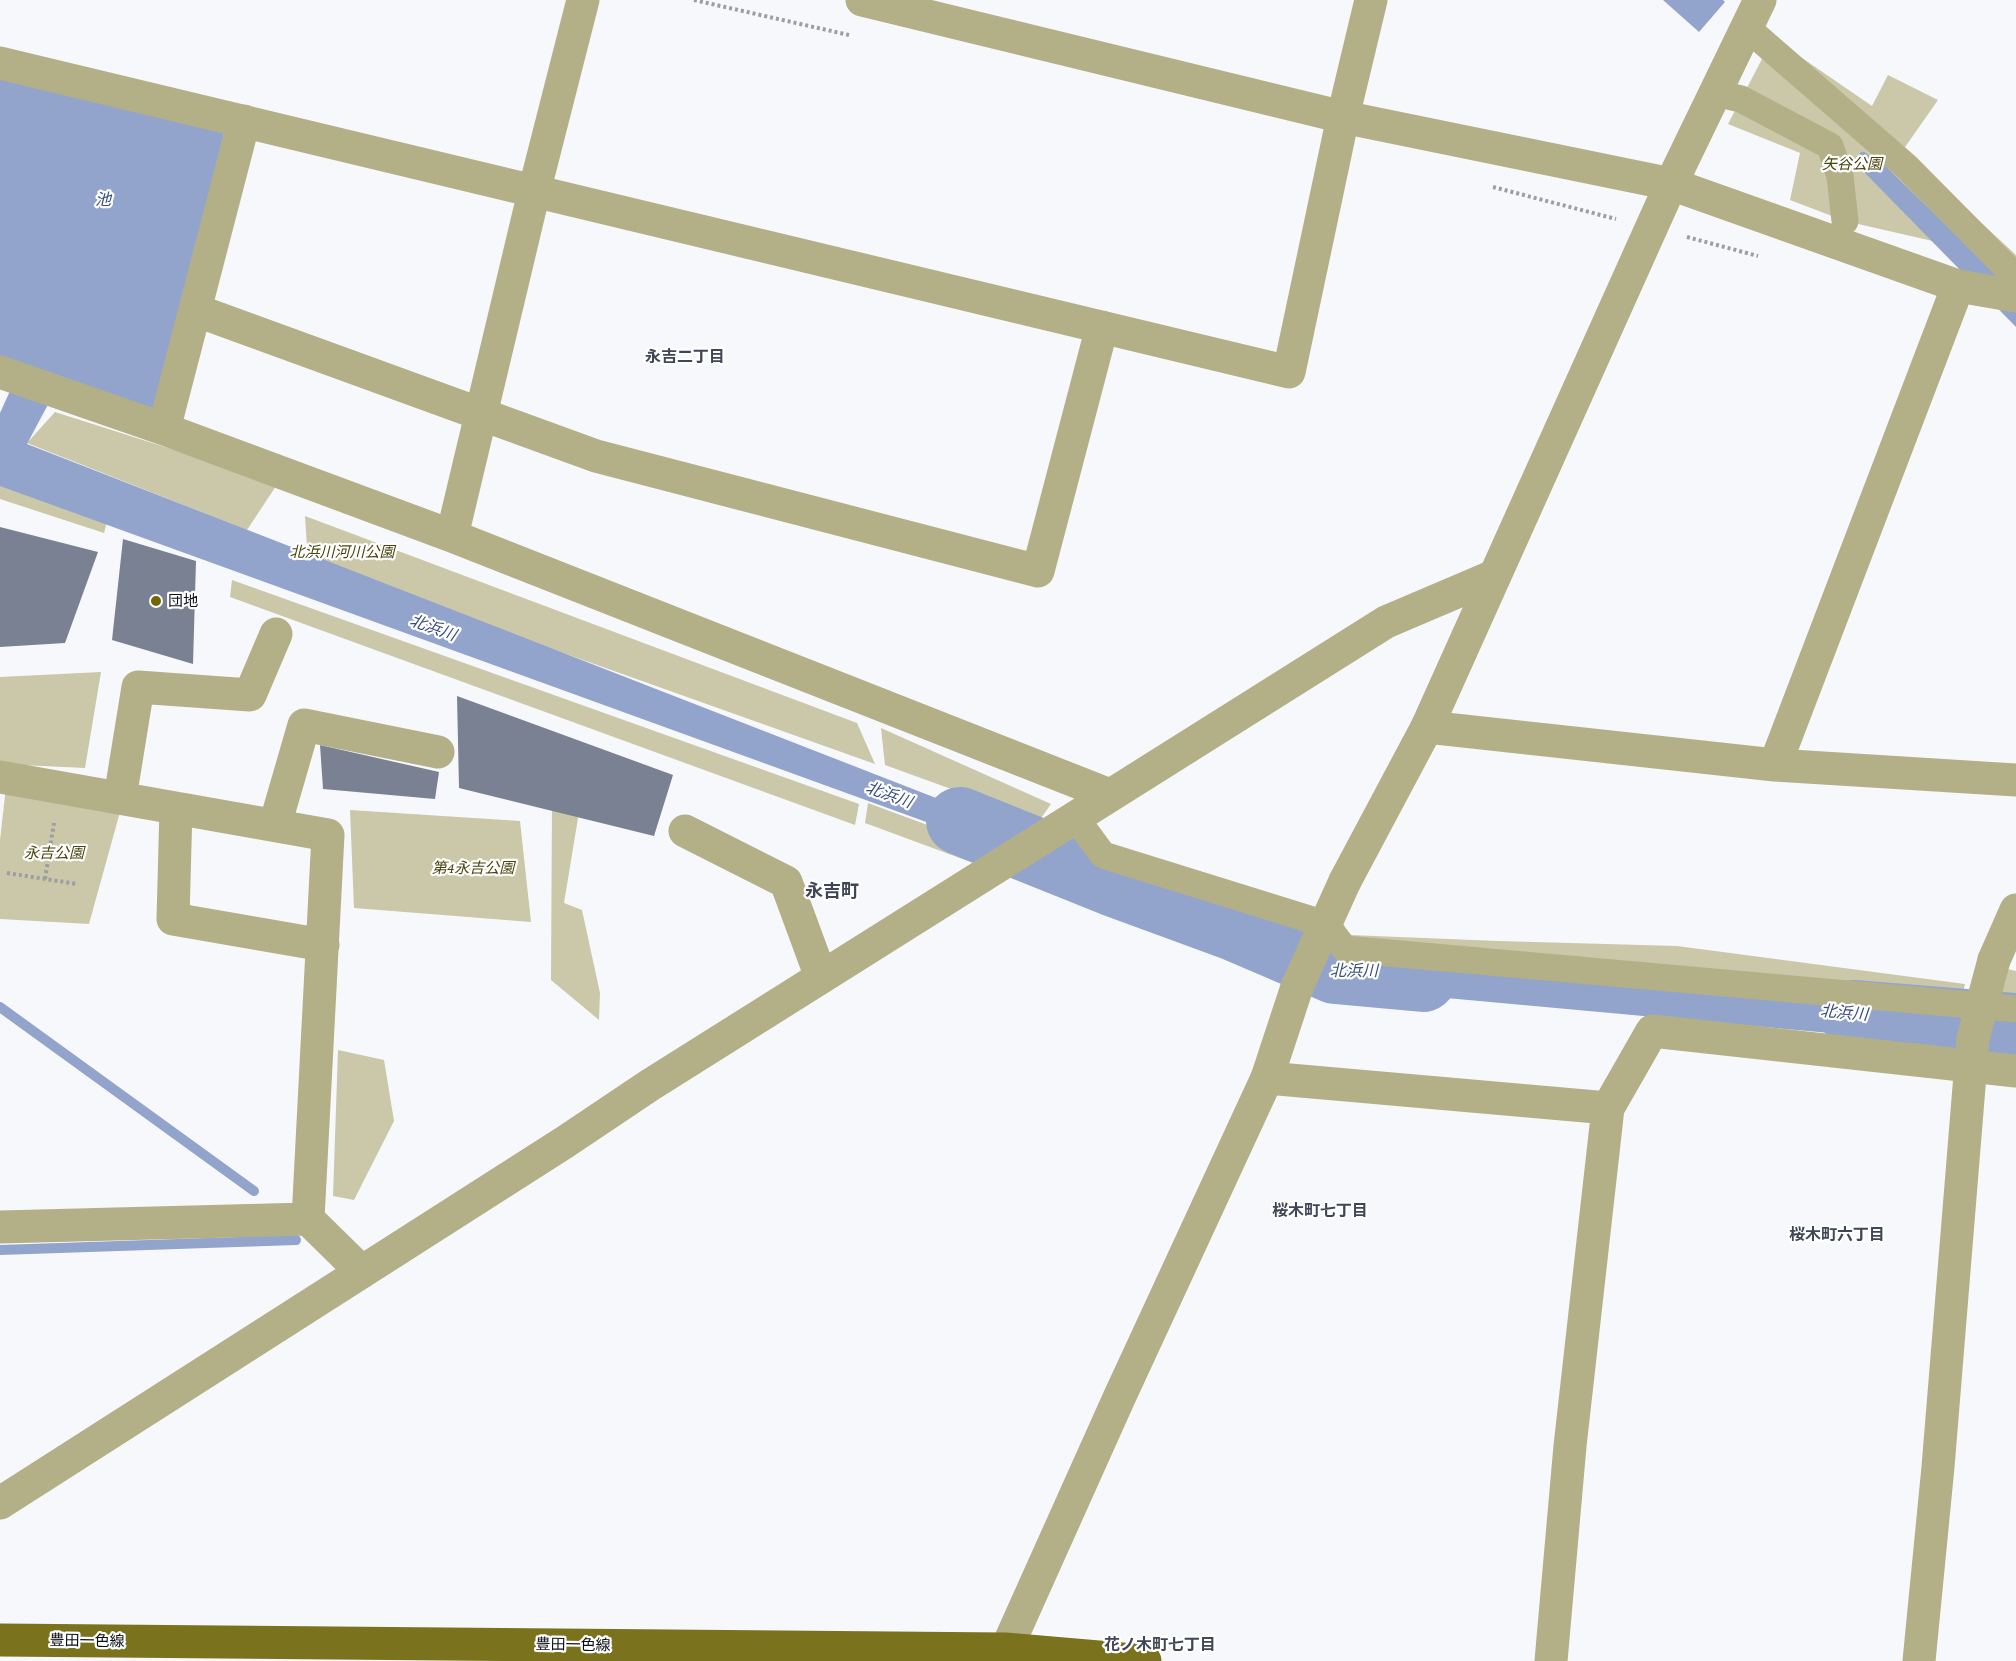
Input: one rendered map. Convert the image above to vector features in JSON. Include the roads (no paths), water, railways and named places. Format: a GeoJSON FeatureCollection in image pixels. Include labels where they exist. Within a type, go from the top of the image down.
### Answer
{"type":"FeatureCollection","features":[{"type":"Feature","properties":{"kind":"main road","name":"豊田一色線"},"geometry":{"type":"LineString","coordinates":[[0,1640],[1003,1655],[1145,1661]]}},
{"type":"Feature","properties":{"kind":"street"},"geometry":{"type":"LineString","coordinates":[[452,536],[534,192],[583,0]]}},
{"type":"Feature","properties":{"kind":"street"},"geometry":{"type":"LineString","coordinates":[[862,0],[1343,117],[1671,184],[1960,287],[2016,296]]}},
{"type":"Feature","properties":{"kind":"street"},"geometry":{"type":"LineString","coordinates":[[0,63],[1289,372],[1343,117],[1371,0]]}},
{"type":"Feature","properties":{"kind":"street"},"geometry":{"type":"LineString","coordinates":[[1003,1655],[1267,1078],[1297,987],[1325,924],[1345,881],[1427,727],[1671,184],[1753,14],[2015,276]]}},
{"type":"Feature","properties":{"kind":"street"},"geometry":{"type":"LineString","coordinates":[[1715,93],[1741,99],[1830,146],[1840,176],[1845,221]]}},
{"type":"Feature","properties":{"kind":"street"},"geometry":{"type":"LineString","coordinates":[[164,429],[244,121]]}},
{"type":"Feature","properties":{"kind":"street"},"geometry":{"type":"LineString","coordinates":[[1774,765],[1960,287]]}},
{"type":"Feature","properties":{"kind":"street"},"geometry":{"type":"LineString","coordinates":[[195,310],[596,456],[1038,571],[1102,327]]}},
{"type":"Feature","properties":{"kind":"street"},"geometry":{"type":"LineString","coordinates":[[0,372],[164,429],[452,536],[1110,795]]}},
{"type":"Feature","properties":{"kind":"street"},"geometry":{"type":"LineString","coordinates":[[0,1503],[650,1085],[1386,622],[1494,576]]}},
{"type":"Feature","properties":{"kind":"street"},"geometry":{"type":"LineString","coordinates":[[120,798],[138,687],[250,695],[276,634]]}},
{"type":"Feature","properties":{"kind":"street"},"geometry":{"type":"LineString","coordinates":[[275,825],[304,725],[438,753]]}},
{"type":"Feature","properties":{"kind":"street"},"geometry":{"type":"LineString","coordinates":[[1427,727],[1774,765],[2016,780]]}},
{"type":"Feature","properties":{"kind":"street"},"geometry":{"type":"LineString","coordinates":[[0,777],[328,835],[308,1219]]}},
{"type":"Feature","properties":{"kind":"street"},"geometry":{"type":"LineString","coordinates":[[176,808],[172,919],[323,945]]}},
{"type":"Feature","properties":{"kind":"street"},"geometry":{"type":"LineString","coordinates":[[1070,821],[1103,855],[1325,924],[1345,949],[2016,1009]]}},
{"type":"Feature","properties":{"kind":"street"},"geometry":{"type":"LineString","coordinates":[[685,831],[786,882],[821,977]]}},
{"type":"Feature","properties":{"kind":"street"},"geometry":{"type":"LineString","coordinates":[[1918,1661],[1938,1467],[1971,1052],[1994,960],[2016,910]]}},
{"type":"Feature","properties":{"kind":"street"},"geometry":{"type":"LineString","coordinates":[[1551,1661],[1570,1446],[1608,1108],[1652,1030],[1971,1052],[2016,1071]]}},
{"type":"Feature","properties":{"kind":"street"},"geometry":{"type":"LineString","coordinates":[[1267,1078],[1608,1108]]}},
{"type":"Feature","properties":{"kind":"street"},"geometry":{"type":"LineString","coordinates":[[0,1227],[308,1219],[362,1272]]}},
{"type":"Feature","properties":{"kind":"water"},"geometry":{"type":"Polygon","coordinates":[[[1663,0],[1723,0],[1725,2],[1699,32],[1663,0]]]}},
{"type":"Feature","properties":{"kind":"water","name":"池"},"geometry":{"type":"Polygon","coordinates":[[[0,70],[226,125],[156,413],[60,382],[27,444],[1031,835],[998,848],[0,486],[0,413],[20,369],[0,362],[0,70]]]}},
{"type":"Feature","properties":{"kind":"water"},"geometry":{"type":"Polygon","coordinates":[[[1874,155],[2016,293],[2016,327],[1863,171],[1874,155]]]}},
{"type":"Feature","properties":{"kind":"water","name":"北浜川"},"geometry":{"type":"Polygon","coordinates":[[[1079,854],[1301,937],[1293,968],[1041,877],[1079,854]]]}},
{"type":"Feature","properties":{"kind":"water","name":"北浜川"},"geometry":{"type":"Polygon","coordinates":[[[1335,950],[1951,1011],[1939,1043],[1326,987],[1335,950]]]}},
{"type":"Feature","properties":{"kind":"water"},"geometry":{"type":"Polygon","coordinates":[[[2005,1012],[2016,1013],[2016,1040],[1997,1038],[2005,1012]]]}},
{"type":"Feature","properties":{"kind":"waterway"},"geometry":{"type":"LineString","coordinates":[[1863,157],[1879,173]]}},
{"type":"Feature","properties":{"kind":"waterway","name":"北浜川"},"geometry":{"type":"LineString","coordinates":[[960,821],[1112,882],[1232,926],[1335,970],[1423,978]]}},
{"type":"Feature","properties":{"kind":"waterway"},"geometry":{"type":"LineString","coordinates":[[0,1007],[254,1191]]}},
{"type":"Feature","properties":{"kind":"waterway","name":"北浜川"},"geometry":{"type":"LineString","coordinates":[[1853,1014],[2016,1027]]}},
{"type":"Feature","properties":{"kind":"waterway"},"geometry":{"type":"LineString","coordinates":[[0,1250],[296,1240]]}},
{"type":"Feature","properties":{"kind":"place","name":"団地"},"geometry":{"type":"Point","coordinates":[156,601]}},
{"type":"Feature","properties":{"kind":"district","name":"永吉二丁目"},"geometry":{"type":"Point","coordinates":[685,357]}},
{"type":"Feature","properties":{"kind":"district","name":"永吉町"},"geometry":{"type":"Point","coordinates":[832,891]}},
{"type":"Feature","properties":{"kind":"district","name":"桜木町七丁目"},"geometry":{"type":"Point","coordinates":[1320,1211]}},
{"type":"Feature","properties":{"kind":"district","name":"桜木町六丁目"},"geometry":{"type":"Point","coordinates":[1837,1235]}},
{"type":"Feature","properties":{"kind":"district","name":"花ノ木町七丁目"},"geometry":{"type":"Point","coordinates":[1160,1645]}},
{"type":"Feature","properties":{"kind":"park label","name":"矢谷公園"},"geometry":{"type":"Point","coordinates":[1852,164]}},
{"type":"Feature","properties":{"kind":"park label","name":"北浜川河川公園"},"geometry":{"type":"Point","coordinates":[342,552]}},
{"type":"Feature","properties":{"kind":"park label","name":"永吉公園"},"geometry":{"type":"Point","coordinates":[54,853]}},
{"type":"Feature","properties":{"kind":"park label","name":"第4永吉公園"},"geometry":{"type":"Point","coordinates":[473,868]}}]}
